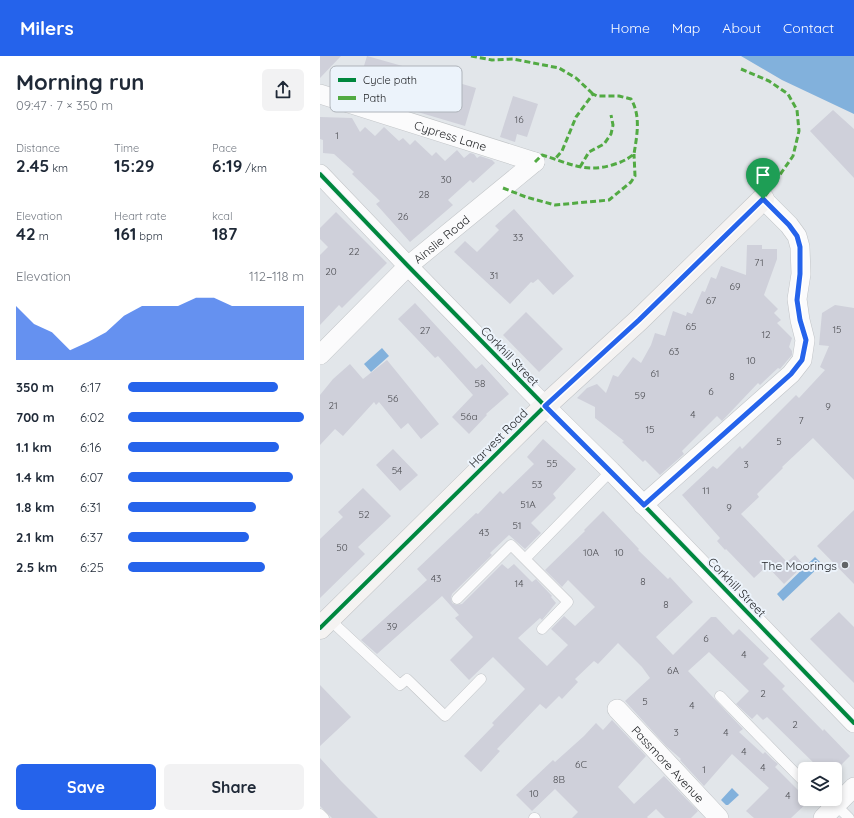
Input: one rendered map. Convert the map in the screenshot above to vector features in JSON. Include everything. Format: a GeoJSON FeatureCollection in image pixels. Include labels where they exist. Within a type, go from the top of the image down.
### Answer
{"type":"FeatureCollection","features":[{"type":"Feature","properties":{"kind":"street","name":"Cypress Lane"},"geometry":{"type":"LineString","coordinates":[[320,94],[330,97]]}},
{"type":"Feature","properties":{"kind":"street","name":"Cypress Lane"},"geometry":{"type":"LineString","coordinates":[[377,112],[535,162]]}},
{"type":"Feature","properties":{"kind":"street","name":"Ainslie Road"},"geometry":{"type":"LineString","coordinates":[[320,355],[408,266],[535,162]]}},
{"type":"Feature","properties":{"kind":"street","name":"Corkhill Street"},"geometry":{"type":"LineString","coordinates":[[320,174],[545,406],[611,471],[854,723]]}},
{"type":"Feature","properties":{"kind":"street","name":"Harvest Road"},"geometry":{"type":"LineString","coordinates":[[324,624],[545,406],[639,320],[763,199]]}},
{"type":"Feature","properties":{"kind":"street"},"geometry":{"type":"LineString","coordinates":[[644,505],[791,374],[802,360],[806,340],[800,320],[797,300],[800,274],[800,247],[797,236],[789,225],[763,199]]}},
{"type":"Feature","properties":{"kind":"street","name":"Passmore Avenue"},"geometry":{"type":"LineString","coordinates":[[617,709],[719,818]]}},
{"type":"Feature","properties":{"kind":"street"},"geometry":{"type":"LineString","coordinates":[[832,810],[854,787]]}},
{"type":"Feature","properties":{"kind":"lane"},"geometry":{"type":"LineString","coordinates":[[525,559],[611,471]]}},
{"type":"Feature","properties":{"kind":"lane"},"geometry":{"type":"LineString","coordinates":[[457,599],[511,546],[568,602],[542,629]]}},
{"type":"Feature","properties":{"kind":"lane"},"geometry":{"type":"LineString","coordinates":[[324,624],[400,685],[407,679],[445,716],[481,679]]}},
{"type":"Feature","properties":{"kind":"lane"},"geometry":{"type":"LineString","coordinates":[[720,696],[798,776]]}},
{"type":"Feature","properties":{"kind":"lane"},"geometry":{"type":"LineString","coordinates":[[320,814],[324,818]]}},
{"type":"Feature","properties":{"kind":"water"},"geometry":{"type":"Polygon","coordinates":[[[741,56],[854,56],[854,114],[782,80],[741,56]]]}},
{"type":"Feature","properties":{"kind":"water"},"geometry":{"type":"Polygon","coordinates":[[[382,348],[389,356],[371,372],[364,364],[382,348]]]}},
{"type":"Feature","properties":{"kind":"water"},"geometry":{"type":"Polygon","coordinates":[[[815,557],[822,564],[783,601],[777,594],[815,557]]]}},
{"type":"Feature","properties":{"kind":"water"},"geometry":{"type":"Polygon","coordinates":[[[732,788],[739,795],[728,805],[726,805],[721,800],[732,788]]]}},
{"type":"Feature","properties":{"kind":"building"},"geometry":{"type":"Polygon","coordinates":[[[320,56],[341,56],[330,66],[320,78],[320,56]]]}},
{"type":"Feature","properties":{"kind":"building"},"geometry":{"type":"Polygon","coordinates":[[[367,56],[402,66],[364,66],[367,56]]]}},
{"type":"Feature","properties":{"kind":"building"},"geometry":{"type":"Polygon","coordinates":[[[462,84],[476,88],[465,126],[418,112],[462,112],[462,84]]]}},
{"type":"Feature","properties":{"kind":"building"},"geometry":{"type":"Polygon","coordinates":[[[513,96],[538,104],[527,137],[517,134],[515,142],[500,137],[513,96]]]}},
{"type":"Feature","properties":{"kind":"building"},"geometry":{"type":"Polygon","coordinates":[[[833,110],[854,129],[854,178],[810,131],[833,110]]]}},
{"type":"Feature","properties":{"kind":"building"},"geometry":{"type":"Polygon","coordinates":[[[320,117],[352,118],[360,132],[365,127],[375,136],[384,127],[399,141],[403,138],[410,145],[415,140],[432,156],[436,152],[445,161],[457,150],[464,158],[470,153],[474,154],[477,158],[480,156],[492,160],[495,163],[473,183],[470,180],[448,200],[453,205],[410,242],[376,204],[380,201],[352,174],[354,172],[334,154],[323,153],[323,140],[320,139],[320,117]]]}},
{"type":"Feature","properties":{"kind":"building"},"geometry":{"type":"Polygon","coordinates":[[[514,209],[574,276],[553,295],[538,279],[533,283],[531,282],[510,304],[454,252],[465,241],[477,252],[499,230],[495,226],[514,209]]]}},
{"type":"Feature","properties":{"kind":"building"},"geometry":{"type":"Polygon","coordinates":[[[336,212],[387,263],[342,308],[339,305],[320,325],[320,255],[328,247],[320,239],[320,228],[336,212]]]}},
{"type":"Feature","properties":{"kind":"building"},"geometry":{"type":"Polygon","coordinates":[[[747,245],[762,245],[762,249],[777,249],[777,259],[764,295],[778,309],[774,313],[781,320],[777,323],[792,338],[789,347],[792,351],[792,355],[780,369],[778,368],[760,385],[758,383],[722,421],[717,416],[682,451],[684,454],[660,475],[645,460],[643,462],[622,442],[624,441],[595,418],[595,407],[577,398],[587,388],[597,384],[606,393],[613,375],[618,377],[633,357],[641,363],[651,345],[655,333],[665,336],[673,311],[686,316],[687,312],[692,314],[702,291],[705,292],[711,277],[716,279],[721,266],[746,275],[747,245]]]}},
{"type":"Feature","properties":{"kind":"building"},"geometry":{"type":"Polygon","coordinates":[[[415,303],[476,369],[482,364],[509,394],[486,414],[487,415],[469,434],[452,417],[473,395],[438,356],[435,358],[398,319],[415,303]]]}},
{"type":"Feature","properties":{"kind":"building"},"geometry":{"type":"Polygon","coordinates":[[[835,305],[854,308],[854,480],[813,438],[782,467],[783,468],[757,494],[759,497],[741,514],[787,562],[795,555],[804,565],[784,584],[767,566],[754,578],[717,541],[720,538],[682,495],[713,466],[717,469],[740,446],[742,449],[796,395],[799,398],[825,370],[820,367],[829,346],[819,345],[822,313],[835,305]]]}},
{"type":"Feature","properties":{"kind":"building"},"geometry":{"type":"Polygon","coordinates":[[[526,312],[563,349],[539,372],[503,335],[526,312]]]}},
{"type":"Feature","properties":{"kind":"building"},"geometry":{"type":"Polygon","coordinates":[[[387,360],[439,424],[421,439],[408,423],[401,429],[379,402],[376,405],[374,402],[343,436],[335,429],[320,445],[320,395],[333,379],[350,364],[363,379],[387,360]]]}},
{"type":"Feature","properties":{"kind":"building"},"geometry":{"type":"Polygon","coordinates":[[[543,439],[576,469],[553,494],[556,498],[531,523],[541,533],[525,549],[509,535],[490,553],[492,555],[452,594],[452,603],[456,605],[462,604],[502,564],[508,569],[514,564],[532,582],[536,579],[552,596],[551,597],[556,603],[542,620],[540,618],[518,638],[547,666],[568,645],[551,629],[564,616],[575,626],[595,607],[568,580],[562,587],[545,570],[603,511],[639,549],[638,550],[668,579],[670,577],[693,602],[656,637],[673,655],[711,617],[716,617],[733,635],[739,629],[769,658],[763,664],[785,686],[782,689],[850,756],[842,764],[842,762],[813,762],[767,717],[763,720],[757,714],[752,719],[736,704],[749,691],[709,652],[688,671],[743,729],[739,732],[763,754],[765,752],[778,764],[775,767],[798,790],[798,806],[804,806],[791,818],[754,818],[746,811],[769,788],[732,754],[704,786],[680,760],[681,759],[666,746],[625,701],[650,678],[642,667],[618,643],[598,664],[594,661],[575,679],[578,682],[562,699],[559,696],[546,709],[540,704],[497,749],[500,751],[481,772],[464,756],[494,725],[492,723],[525,689],[493,657],[469,680],[450,660],[473,637],[455,618],[459,615],[442,596],[377,654],[361,640],[427,580],[417,569],[476,513],[478,514],[500,491],[503,494],[534,464],[527,457],[543,439]]]}},
{"type":"Feature","properties":{"kind":"building"},"geometry":{"type":"Polygon","coordinates":[[[393,449],[418,475],[400,491],[376,465],[393,449]]]}},
{"type":"Feature","properties":{"kind":"building"},"geometry":{"type":"Polygon","coordinates":[[[363,488],[391,516],[358,547],[365,554],[320,598],[320,539],[343,517],[338,512],[363,488]]]}},
{"type":"Feature","properties":{"kind":"building","name":"The Moorings"},"geometry":{"type":"Polygon","coordinates":[[[854,510],[854,584],[817,546],[854,510]]]}},
{"type":"Feature","properties":{"kind":"building"},"geometry":{"type":"Polygon","coordinates":[[[839,612],[854,627],[854,683],[810,639],[839,612]]]}},
{"type":"Feature","properties":{"kind":"building"},"geometry":{"type":"Polygon","coordinates":[[[320,685],[351,717],[320,746],[320,685]]]}},
{"type":"Feature","properties":{"kind":"building"},"geometry":{"type":"Polygon","coordinates":[[[612,720],[646,756],[618,787],[634,804],[664,776],[698,811],[691,818],[665,818],[656,809],[647,817],[648,818],[572,818],[578,812],[555,789],[532,811],[516,795],[553,760],[555,762],[584,736],[596,723],[603,730],[612,720]]]}},
{"type":"Feature","properties":{"kind":"building"},"geometry":{"type":"Polygon","coordinates":[[[320,758],[378,818],[332,818],[320,806],[320,758]]]}},
{"type":"Feature","properties":{"kind":"marked path"},"geometry":{"type":"LineString","coordinates":[[471,56],[492,60],[513,59],[559,68],[576,78],[593,94]]}},
{"type":"Feature","properties":{"kind":"marked path"},"geometry":{"type":"LineString","coordinates":[[741,69],[769,81],[788,94],[797,110],[799,131],[793,156],[763,199]]}},
{"type":"Feature","properties":{"kind":"marked path"},"geometry":{"type":"LineString","coordinates":[[535,162],[542,155],[569,164],[586,168],[595,168],[615,164],[634,154],[637,119],[631,99],[619,96],[597,96],[593,94],[576,117],[562,151],[555,159]]}},
{"type":"Feature","properties":{"kind":"marked path"},"geometry":{"type":"LineString","coordinates":[[580,167],[589,152],[604,144],[611,134],[613,125],[611,115]]}},
{"type":"Feature","properties":{"kind":"marked path"},"geometry":{"type":"LineString","coordinates":[[503,188],[526,197],[555,205],[609,200],[631,182],[635,176],[634,154]]}},
{"type":"Feature","properties":{"kind":"cycle path"},"geometry":{"type":"LineString","coordinates":[[320,174],[545,406],[611,471],[854,723]]}},
{"type":"Feature","properties":{"kind":"cycle path"},"geometry":{"type":"LineString","coordinates":[[320,628],[545,406],[639,320],[763,199],[789,225],[797,236],[800,247],[801,274],[797,299],[805,340],[802,360],[791,374],[643,505]]}},
{"type":"Feature","properties":{"kind":"place","name":"The Moorings"},"geometry":{"type":"Point","coordinates":[845,565]}},
{"type":"Feature","properties":{"kind":"route"},"geometry":{"type":"LineString","coordinates":[[763,199],[789,225],[797,236],[800,247],[800,274],[797,300],[800,320],[806,340],[802,360],[791,374],[644,505],[545,406],[639,320],[763,199]]}}]}
